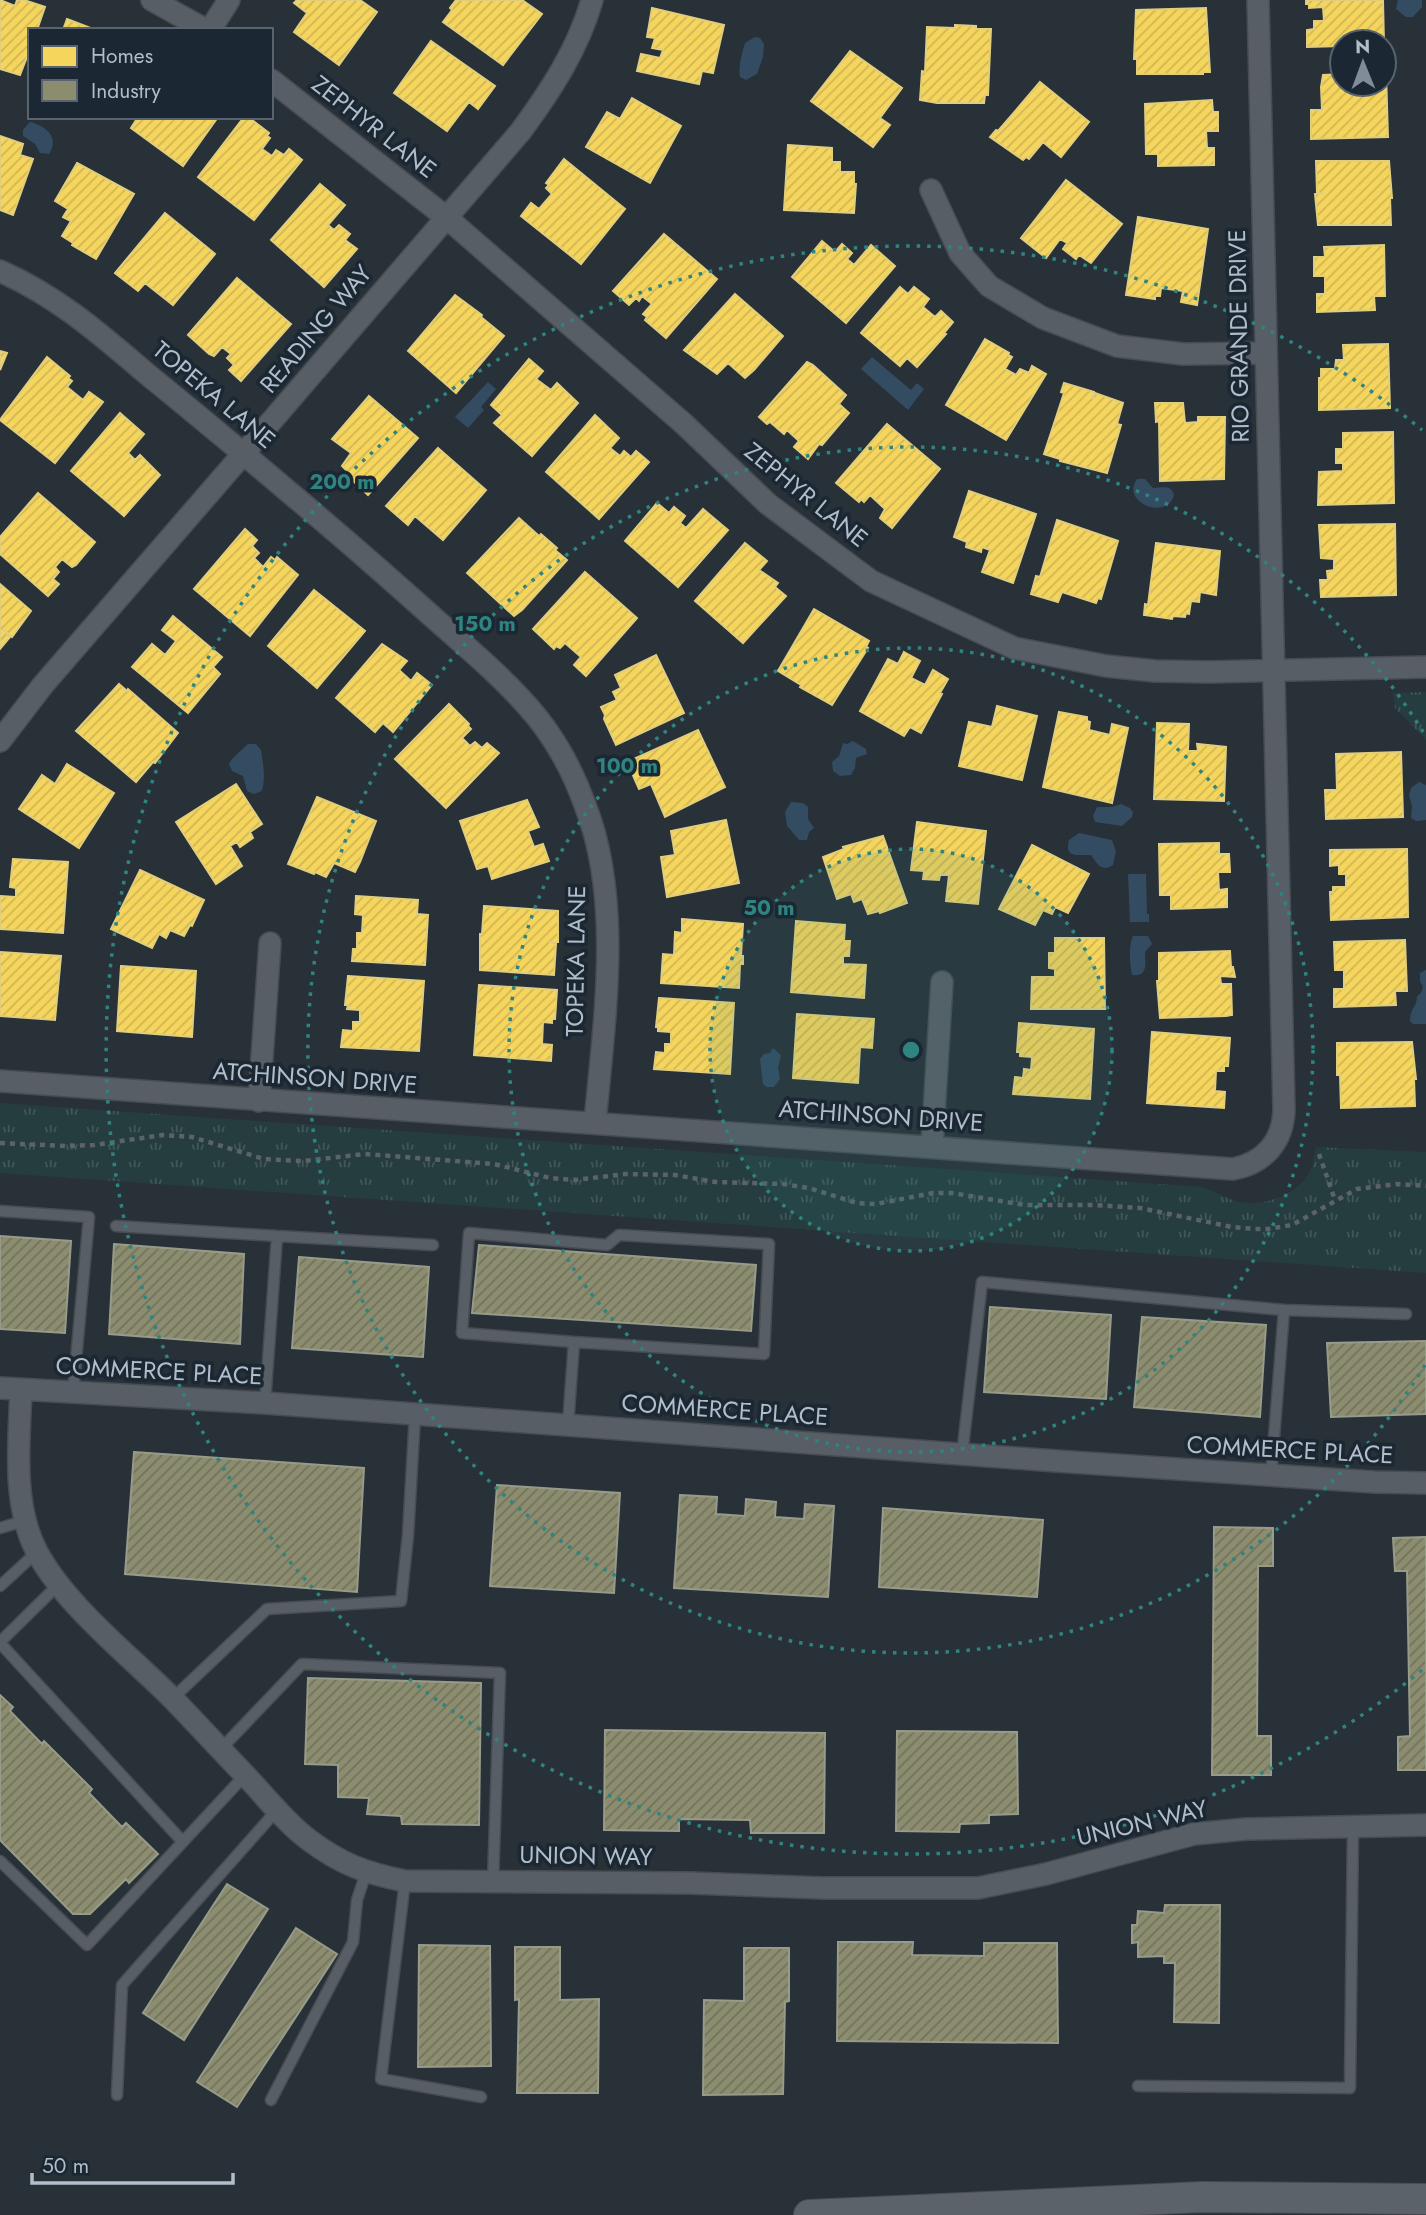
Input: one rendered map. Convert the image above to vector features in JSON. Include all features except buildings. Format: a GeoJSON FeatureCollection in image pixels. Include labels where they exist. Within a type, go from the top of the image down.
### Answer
{"type":"FeatureCollection","features":[{"type":"Feature","properties":{"kind":"main road"},"geometry":{"type":"LineString","coordinates":[[809,2215],[1202,2197],[1426,2199]]}},
{"type":"Feature","properties":{"kind":"street"},"geometry":{"type":"LineString","coordinates":[[152,0],[204,28]]}},
{"type":"Feature","properties":{"kind":"street"},"geometry":{"type":"LineString","coordinates":[[209,28],[229,0]]}},
{"type":"Feature","properties":{"kind":"street","name":"READING WAY"},"geometry":{"type":"LineString","coordinates":[[0,741],[43,685],[521,131],[556,81],[584,26],[592,0]]}},
{"type":"Feature","properties":{"kind":"street","name":"RIO GRANDE DRIVE"},"geometry":{"type":"LineString","coordinates":[[1258,0],[1272,670]]}},
{"type":"Feature","properties":{"kind":"street","name":"ZEPHYR LANE"},"geometry":{"type":"LineString","coordinates":[[273,82],[447,218],[684,424],[768,504],[871,582],[1014,648],[1106,666],[1155,671],[1210,672],[1426,667]]}},
{"type":"Feature","properties":{"kind":"street"},"geometry":{"type":"LineString","coordinates":[[931,190],[960,253],[989,286],[1043,318],[1117,346],[1183,354],[1266,353]]}},
{"type":"Feature","properties":{"kind":"street","name":"TOPEKA LANE"},"geometry":{"type":"LineString","coordinates":[[0,271],[73,312],[243,453],[368,559],[507,684],[538,719],[559,752],[586,805],[601,861],[607,905],[607,963],[595,1123]]}},
{"type":"Feature","properties":{"kind":"street","name":"ATCHINSON DRIVE"},"geometry":{"type":"LineString","coordinates":[[0,1081],[1233,1169],[1257,1161],[1276,1143],[1283,1124],[1272,670]]}},
{"type":"Feature","properties":{"kind":"street"},"geometry":{"type":"LineString","coordinates":[[260,1101],[270,943]]}},
{"type":"Feature","properties":{"kind":"street"},"geometry":{"type":"LineString","coordinates":[[932,1146],[942,982]]}},
{"type":"Feature","properties":{"kind":"street","name":"COMMERCE PLACE"},"geometry":{"type":"LineString","coordinates":[[10,1389],[265,1403],[1271,1476],[1426,1483]]}},
{"type":"Feature","properties":{"kind":"street","name":"UNION WAY"},"geometry":{"type":"LineString","coordinates":[[10,1389],[24,1521],[37,1552],[59,1584],[277,1810],[307,1838],[338,1859],[366,1873],[404,1881],[978,1888],[1046,1874],[1194,1834],[1256,1828],[1426,1825]]}},
{"type":"Feature","properties":{"kind":"lane"},"geometry":{"type":"LineString","coordinates":[[0,1211],[89,1217],[73,1392]]}},
{"type":"Feature","properties":{"kind":"lane"},"geometry":{"type":"LineString","coordinates":[[116,1226],[433,1245]]}},
{"type":"Feature","properties":{"kind":"lane"},"geometry":{"type":"LineString","coordinates":[[469,1233],[607,1244],[619,1235],[769,1244],[764,1354],[574,1342],[462,1333],[469,1233]]}},
{"type":"Feature","properties":{"kind":"lane"},"geometry":{"type":"LineString","coordinates":[[265,1403],[277,1236]]}},
{"type":"Feature","properties":{"kind":"lane"},"geometry":{"type":"LineString","coordinates":[[962,1455],[982,1282],[1284,1310],[1406,1314]]}},
{"type":"Feature","properties":{"kind":"lane"},"geometry":{"type":"LineString","coordinates":[[1271,1476],[1284,1310]]}},
{"type":"Feature","properties":{"kind":"lane"},"geometry":{"type":"LineString","coordinates":[[568,1425],[574,1342]]}},
{"type":"Feature","properties":{"kind":"lane"},"geometry":{"type":"LineString","coordinates":[[172,1699],[267,1609],[401,1601],[415,1415]]}},
{"type":"Feature","properties":{"kind":"lane"},"geometry":{"type":"LineString","coordinates":[[0,1528],[24,1521]]}},
{"type":"Feature","properties":{"kind":"lane"},"geometry":{"type":"LineString","coordinates":[[0,1586],[37,1552]]}},
{"type":"Feature","properties":{"kind":"lane"},"geometry":{"type":"LineString","coordinates":[[59,1584],[0,1643],[183,1842]]}},
{"type":"Feature","properties":{"kind":"lane"},"geometry":{"type":"LineString","coordinates":[[220,1749],[302,1664],[500,1673],[493,1882]]}},
{"type":"Feature","properties":{"kind":"lane"},"geometry":{"type":"LineString","coordinates":[[0,1861],[87,1945],[245,1775]]}},
{"type":"Feature","properties":{"kind":"lane"},"geometry":{"type":"LineString","coordinates":[[117,2095],[122,1985],[277,1810]]}},
{"type":"Feature","properties":{"kind":"lane"},"geometry":{"type":"LineString","coordinates":[[1138,2086],[1350,2088],[1353,1826]]}},
{"type":"Feature","properties":{"kind":"lane"},"geometry":{"type":"LineString","coordinates":[[271,2100],[353,1942],[357,1900],[366,1873]]}},
{"type":"Feature","properties":{"kind":"lane"},"geometry":{"type":"LineString","coordinates":[[404,1881],[381,2079],[481,2096]]}},
{"type":"Feature","properties":{"kind":"path"},"geometry":{"type":"LineString","coordinates":[[0,1143],[94,1145],[163,1135],[192,1137],[264,1158],[282,1160],[303,1161],[365,1154],[494,1164],[550,1178],[575,1180],[626,1174],[675,1175],[715,1182],[783,1184],[809,1188],[857,1203],[876,1204],[933,1193],[952,1193],[1025,1205],[1140,1208],[1232,1227],[1255,1229],[1292,1224],[1335,1200],[1366,1187],[1397,1184],[1426,1186]]}},
{"type":"Feature","properties":{"kind":"path"},"geometry":{"type":"LineString","coordinates":[[1319,1154],[1335,1200]]}},
{"type":"Feature","properties":{"kind":"green space"},"geometry":{"type":"Polygon","coordinates":[[[1426,692],[1426,740],[1395,708],[1393,693],[1426,692]]]}},
{"type":"Feature","properties":{"kind":"green space"},"geometry":{"type":"Polygon","coordinates":[[[0,1103],[1203,1187],[1234,1201],[1249,1203],[1270,1201],[1298,1186],[1311,1169],[1316,1147],[1426,1152],[1426,1273],[0,1173],[0,1103]]]}},
{"type":"Feature","properties":{"kind":"water"},"geometry":{"type":"Polygon","coordinates":[[[1398,0],[1422,0],[1422,7],[1413,17],[1406,17],[1396,9],[1398,0]]]}},
{"type":"Feature","properties":{"kind":"water"},"geometry":{"type":"Polygon","coordinates":[[[755,37],[760,38],[764,44],[763,57],[757,74],[746,80],[740,77],[742,55],[745,43],[755,37]]]}},
{"type":"Feature","properties":{"kind":"water"},"geometry":{"type":"Polygon","coordinates":[[[30,122],[50,133],[53,142],[49,154],[40,153],[35,144],[23,136],[23,130],[30,122]]]}},
{"type":"Feature","properties":{"kind":"water"},"geometry":{"type":"Polygon","coordinates":[[[872,357],[911,390],[917,383],[924,389],[908,410],[861,369],[872,357]]]}},
{"type":"Feature","properties":{"kind":"water"},"geometry":{"type":"Polygon","coordinates":[[[488,382],[496,389],[481,407],[484,410],[468,428],[455,417],[488,382]]]}},
{"type":"Feature","properties":{"kind":"water"},"geometry":{"type":"Polygon","coordinates":[[[1137,479],[1145,479],[1153,488],[1171,489],[1174,495],[1170,503],[1155,508],[1140,501],[1133,488],[1137,479]]]}},
{"type":"Feature","properties":{"kind":"water"},"geometry":{"type":"Polygon","coordinates":[[[853,741],[866,749],[867,754],[856,758],[851,775],[840,776],[833,771],[832,762],[839,756],[843,743],[853,741]]]}},
{"type":"Feature","properties":{"kind":"water"},"geometry":{"type":"Polygon","coordinates":[[[248,744],[256,744],[261,750],[263,765],[262,791],[254,794],[247,791],[243,776],[232,771],[229,764],[248,744]]]}},
{"type":"Feature","properties":{"kind":"water"},"geometry":{"type":"Polygon","coordinates":[[[1419,782],[1426,785],[1426,820],[1416,821],[1411,818],[1409,795],[1411,788],[1419,782]]]}},
{"type":"Feature","properties":{"kind":"water"},"geometry":{"type":"Polygon","coordinates":[[[791,802],[803,803],[808,807],[808,819],[814,828],[809,832],[807,840],[799,840],[787,826],[785,812],[791,802]]]}},
{"type":"Feature","properties":{"kind":"water"},"geometry":{"type":"Polygon","coordinates":[[[1121,804],[1133,812],[1132,817],[1122,826],[1095,822],[1093,816],[1097,807],[1121,804]]]}},
{"type":"Feature","properties":{"kind":"water"},"geometry":{"type":"Polygon","coordinates":[[[1079,833],[1112,840],[1116,852],[1113,865],[1105,868],[1097,864],[1091,855],[1071,853],[1069,840],[1079,833]]]}},
{"type":"Feature","properties":{"kind":"water"},"geometry":{"type":"Polygon","coordinates":[[[1128,874],[1146,874],[1149,922],[1130,922],[1128,874]]]}},
{"type":"Feature","properties":{"kind":"water"},"geometry":{"type":"Polygon","coordinates":[[[1133,936],[1148,936],[1152,944],[1145,952],[1144,971],[1137,975],[1132,975],[1131,966],[1133,936]]]}},
{"type":"Feature","properties":{"kind":"water"},"geometry":{"type":"Polygon","coordinates":[[[1426,970],[1426,1024],[1413,1024],[1410,1021],[1411,1013],[1423,987],[1420,973],[1426,970]]]}},
{"type":"Feature","properties":{"kind":"water"},"geometry":{"type":"Polygon","coordinates":[[[773,1048],[781,1055],[778,1068],[780,1079],[774,1087],[767,1087],[763,1084],[760,1059],[773,1048]]]}}]}
